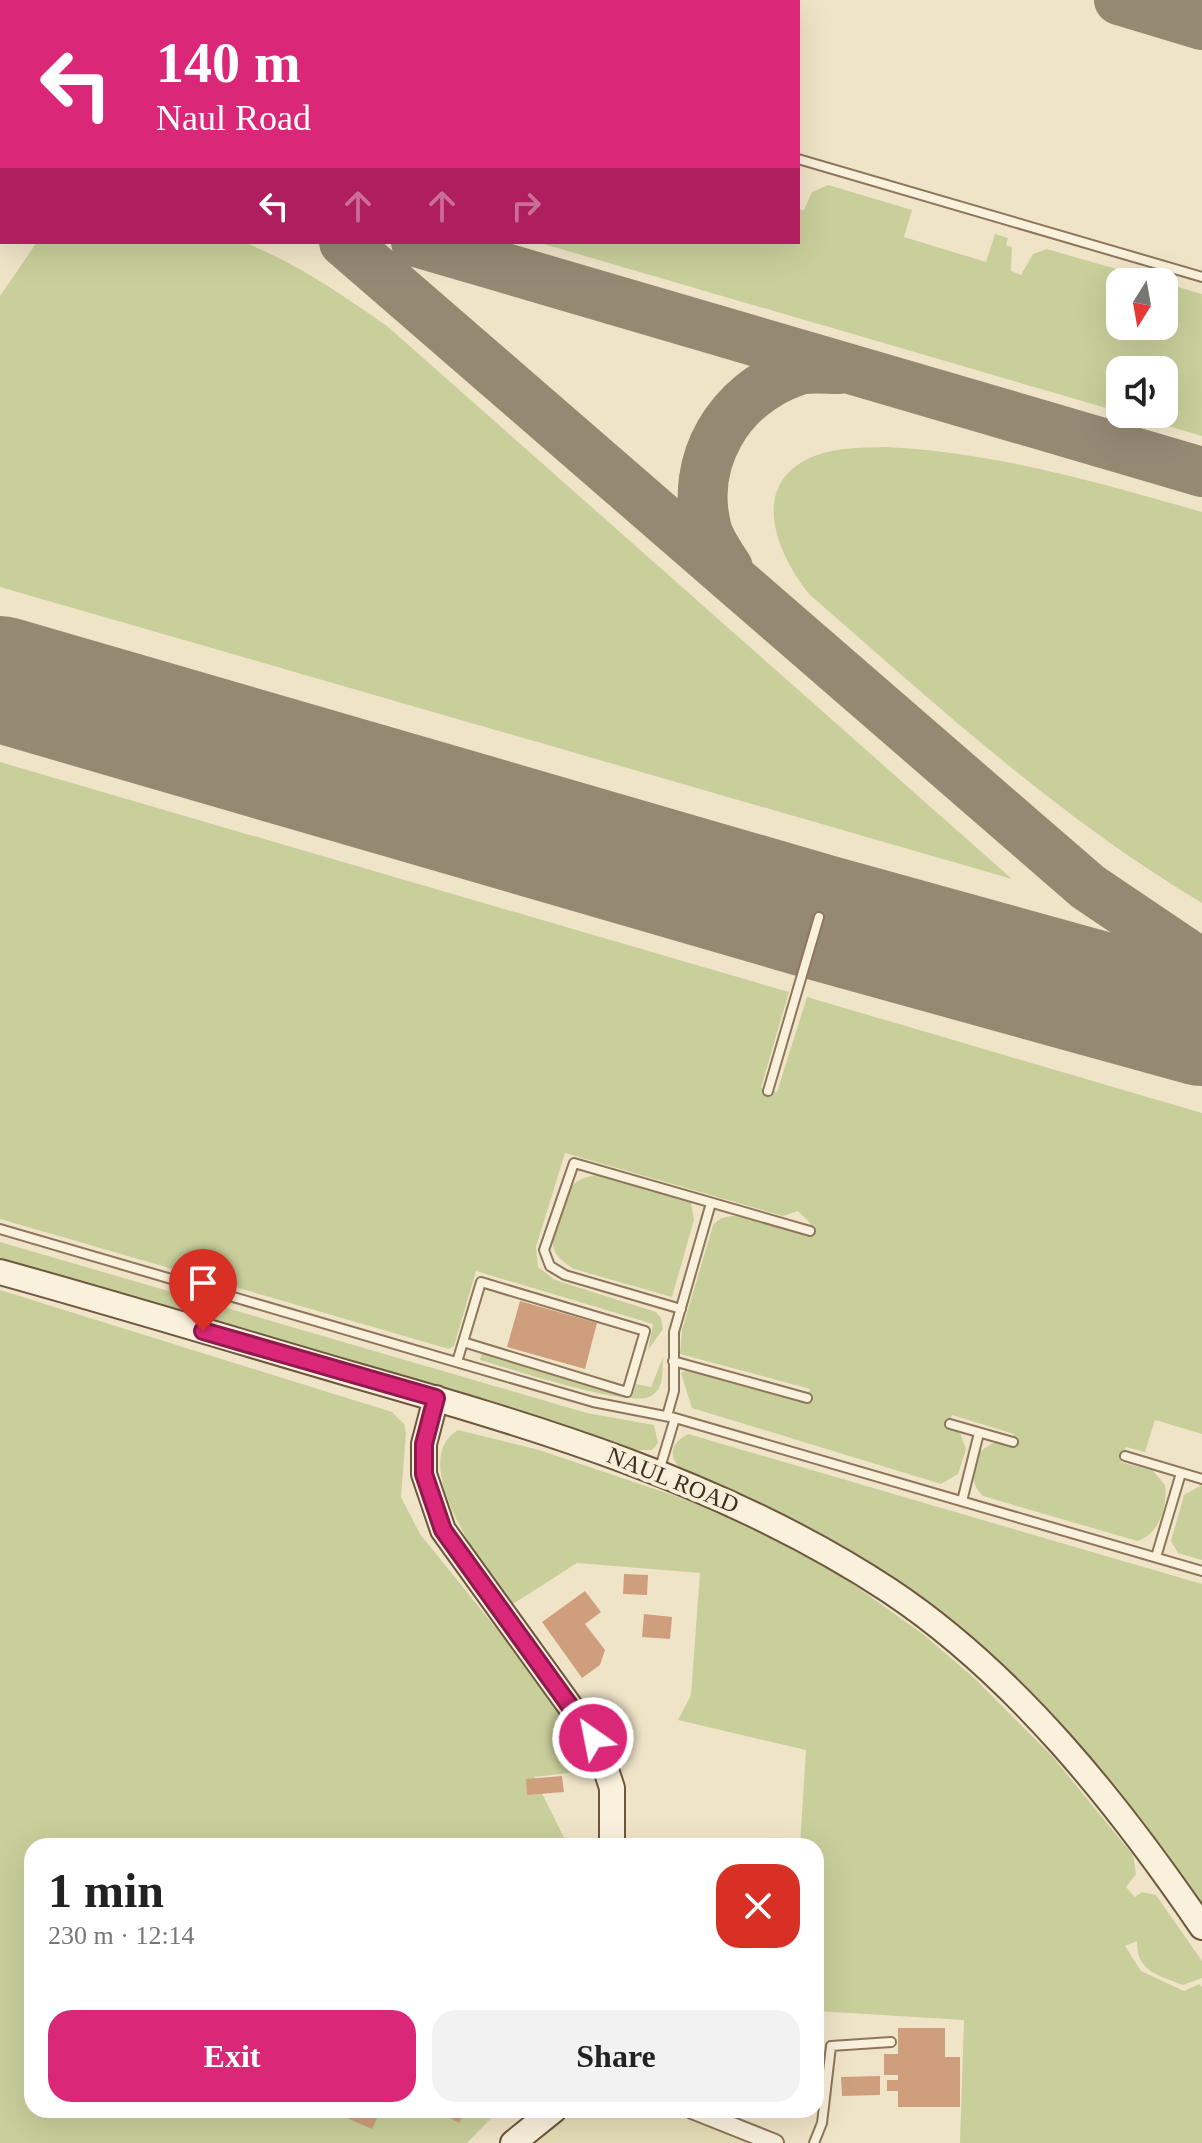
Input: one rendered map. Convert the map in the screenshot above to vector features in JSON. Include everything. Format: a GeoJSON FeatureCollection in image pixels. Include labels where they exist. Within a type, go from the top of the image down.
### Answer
{"type":"FeatureCollection","features":[{"type":"Feature","properties":{"kind":"street","name":"NAUL ROAD"},"geometry":{"type":"LineString","coordinates":[[0,1272],[436,1398],[659,1472],[792,1532],[892,1593],[983,1665],[1099,1789],[1161,1867],[1202,1927]]}},
{"type":"Feature","properties":{"kind":"street"},"geometry":{"type":"LineString","coordinates":[[436,1398],[424,1444],[424,1474],[443,1530],[598,1745],[612,1788],[612,1838]]}},
{"type":"Feature","properties":{"kind":"street"},"geometry":{"type":"LineString","coordinates":[[513,2143],[544,2118]]}},
{"type":"Feature","properties":{"kind":"street"},"geometry":{"type":"LineString","coordinates":[[712,2118],[775,2143]]}},
{"type":"Feature","properties":{"kind":"lane"},"geometry":{"type":"LineString","coordinates":[[800,160],[1202,277]]}},
{"type":"Feature","properties":{"kind":"lane"},"geometry":{"type":"LineString","coordinates":[[768,1091],[819,917]]}},
{"type":"Feature","properties":{"kind":"lane"},"geometry":{"type":"LineString","coordinates":[[681,1309],[565,1275],[550,1266],[544,1250],[574,1163],[810,1231]]}},
{"type":"Feature","properties":{"kind":"lane"},"geometry":{"type":"LineString","coordinates":[[659,1472],[674,1391],[674,1332],[711,1203]]}},
{"type":"Feature","properties":{"kind":"lane"},"geometry":{"type":"LineString","coordinates":[[0,1229],[593,1402],[671,1417],[1202,1571]]}},
{"type":"Feature","properties":{"kind":"lane"},"geometry":{"type":"LineString","coordinates":[[457,1362],[463,1342],[481,1282],[645,1331],[627,1392],[463,1342]]}},
{"type":"Feature","properties":{"kind":"lane"},"geometry":{"type":"LineString","coordinates":[[673,1361],[807,1398]]}},
{"type":"Feature","properties":{"kind":"lane"},"geometry":{"type":"LineString","coordinates":[[950,1424],[1013,1442]]}},
{"type":"Feature","properties":{"kind":"lane"},"geometry":{"type":"LineString","coordinates":[[962,1501],[979,1433]]}},
{"type":"Feature","properties":{"kind":"lane"},"geometry":{"type":"LineString","coordinates":[[1125,1456],[1202,1479]]}},
{"type":"Feature","properties":{"kind":"lane"},"geometry":{"type":"LineString","coordinates":[[1156,1557],[1181,1473]]}},
{"type":"Feature","properties":{"kind":"lane"},"geometry":{"type":"LineString","coordinates":[[824,2106],[831,2046],[891,2042]]}},
{"type":"Feature","properties":{"kind":"lane"},"geometry":{"type":"LineString","coordinates":[[814,2143],[823,2118]]}},
{"type":"Feature","properties":{"kind":"shaded area"},"geometry":{"type":"Polygon","coordinates":[[[565,2118],[686,2118],[747,2143],[532,2143],[565,2118]]]}},
{"type":"Feature","properties":{"kind":"green space"},"geometry":{"type":"Polygon","coordinates":[[[828,185],[912,210],[904,237],[986,262],[995,234],[1008,238],[1006,245],[1012,247],[1011,271],[1021,275],[1033,254],[1047,249],[1113,268],[1106,268],[1106,340],[1178,340],[1178,287],[1202,294],[1202,436],[1175,428],[1178,428],[1178,356],[1106,356],[1106,408],[544,244],[800,244],[800,209],[804,210],[812,192],[828,185]]]}},
{"type":"Feature","properties":{"kind":"green space"},"geometry":{"type":"Polygon","coordinates":[[[36,244],[247,244],[299,269],[387,326],[1012,879],[0,587],[0,296],[36,244]]]}},
{"type":"Feature","properties":{"kind":"green space"},"geometry":{"type":"Polygon","coordinates":[[[885,447],[1006,462],[1202,512],[1202,903],[1098,834],[999,758],[809,594],[797,577],[778,538],[774,518],[775,499],[781,482],[795,467],[825,452],[885,447]]]}},
{"type":"Feature","properties":{"kind":"green space"},"geometry":{"type":"Polygon","coordinates":[[[0,762],[789,992],[761,1088],[777,1092],[807,997],[1202,1113],[1202,1434],[1155,1420],[1145,1452],[1126,1447],[1121,1462],[1153,1471],[1165,1485],[1165,1502],[1156,1526],[1145,1538],[1137,1541],[983,1496],[974,1481],[977,1453],[995,1442],[1011,1446],[1014,1434],[952,1415],[948,1427],[960,1433],[966,1449],[958,1474],[941,1484],[692,1408],[681,1373],[692,1368],[807,1399],[810,1389],[680,1354],[682,1330],[713,1225],[732,1216],[744,1217],[806,1236],[810,1223],[798,1211],[783,1216],[565,1153],[536,1247],[538,1267],[555,1280],[656,1312],[663,1329],[648,1350],[653,1324],[476,1271],[454,1346],[449,1349],[0,1219],[0,762]]]}},
{"type":"Feature","properties":{"kind":"green space"},"geometry":{"type":"Polygon","coordinates":[[[596,1175],[691,1202],[694,1220],[672,1297],[574,1269],[556,1253],[553,1232],[565,1197],[578,1181],[596,1175]]]}},
{"type":"Feature","properties":{"kind":"green space"},"geometry":{"type":"Polygon","coordinates":[[[0,1242],[587,1413],[654,1425],[658,1443],[652,1450],[629,1450],[0,1265],[0,1242]]]}},
{"type":"Feature","properties":{"kind":"green space"},"geometry":{"type":"Polygon","coordinates":[[[0,1290],[392,1412],[404,1424],[406,1433],[401,1497],[420,1534],[558,1705],[588,1748],[595,1770],[534,1777],[564,1838],[24,1838],[24,2118],[491,2118],[467,2143],[0,2143],[0,1290]]]}},
{"type":"Feature","properties":{"kind":"green space"},"geometry":{"type":"Polygon","coordinates":[[[482,1353],[632,1396],[636,1384],[651,1387],[663,1357],[662,1379],[651,1396],[639,1399],[620,1397],[480,1360],[482,1353]]]}},
{"type":"Feature","properties":{"kind":"green space"},"geometry":{"type":"Polygon","coordinates":[[[458,1430],[539,1450],[687,1500],[777,1539],[843,1577],[924,1635],[974,1678],[1052,1756],[1133,1855],[1136,1874],[1126,1887],[1135,1897],[1142,1892],[1156,1895],[1202,1961],[1202,1978],[1183,1985],[1150,1970],[1140,1959],[1137,1941],[1125,1946],[1141,1971],[1184,1991],[1199,1984],[1202,1987],[1202,2143],[960,2143],[964,2020],[824,2011],[824,1838],[800,1838],[806,1750],[678,1720],[691,1695],[700,1573],[577,1563],[510,1606],[470,1544],[445,1491],[440,1466],[444,1445],[458,1430]]]}},
{"type":"Feature","properties":{"kind":"green space"},"geometry":{"type":"Polygon","coordinates":[[[688,1434],[1202,1584],[1202,1909],[1098,1772],[830,1543],[780,1515],[683,1471],[674,1460],[673,1451],[677,1442],[688,1434]]]}},
{"type":"Feature","properties":{"kind":"green space"},"geometry":{"type":"Polygon","coordinates":[[[1202,1485],[1202,1560],[1178,1553],[1171,1541],[1184,1495],[1202,1485]]]}},
{"type":"Feature","properties":{"kind":"building"},"geometry":{"type":"Polygon","coordinates":[[[520,1301],[597,1323],[585,1369],[507,1347],[520,1301]]]}},
{"type":"Feature","properties":{"kind":"building"},"geometry":{"type":"Polygon","coordinates":[[[624,1574],[648,1575],[647,1595],[623,1594],[624,1574]]]}},
{"type":"Feature","properties":{"kind":"building"},"geometry":{"type":"Polygon","coordinates":[[[585,1591],[601,1612],[585,1624],[605,1650],[600,1665],[582,1678],[542,1622],[585,1591]]]}},
{"type":"Feature","properties":{"kind":"building"},"geometry":{"type":"Polygon","coordinates":[[[644,1614],[672,1617],[670,1639],[642,1637],[644,1614]]]}},
{"type":"Feature","properties":{"kind":"building"},"geometry":{"type":"Polygon","coordinates":[[[562,1776],[564,1792],[527,1795],[526,1779],[562,1776]]]}},
{"type":"Feature","properties":{"kind":"building"},"geometry":{"type":"Polygon","coordinates":[[[898,2028],[945,2028],[945,2057],[960,2057],[960,2107],[898,2107],[898,2091],[887,2091],[887,2080],[898,2080],[898,2075],[884,2075],[884,2054],[898,2054],[898,2028]]]}},
{"type":"Feature","properties":{"kind":"building"},"geometry":{"type":"Polygon","coordinates":[[[880,2076],[880,2095],[842,2096],[841,2077],[880,2076]]]}},
{"type":"Feature","properties":{"kind":"building"},"geometry":{"type":"Polygon","coordinates":[[[347,2118],[377,2118],[372,2129],[347,2118]]]}},
{"type":"Feature","properties":{"kind":"taxiway"},"geometry":{"type":"LineString","coordinates":[[1119,0],[1202,25]]}},
{"type":"Feature","properties":{"kind":"taxiway"},"geometry":{"type":"LineString","coordinates":[[346,244],[1088,887],[1202,964]]}},
{"type":"Feature","properties":{"kind":"taxiway"},"geometry":{"type":"LineString","coordinates":[[423,244],[1202,472]]}},
{"type":"Feature","properties":{"kind":"taxiway"},"geometry":{"type":"LineString","coordinates":[[728,568],[707,530],[703,504],[704,479],[720,433],[751,396],[772,382],[801,370],[839,369]]}},
{"type":"Feature","properties":{"kind":"runway"},"geometry":{"type":"LineString","coordinates":[[0,679],[819,917],[1202,1023]]}},
{"type":"Feature","properties":{"kind":"route"},"geometry":{"type":"LineString","coordinates":[[203,1331],[436,1398],[424,1444],[424,1474],[443,1530],[573,1706],[593,1738]]}}]}
